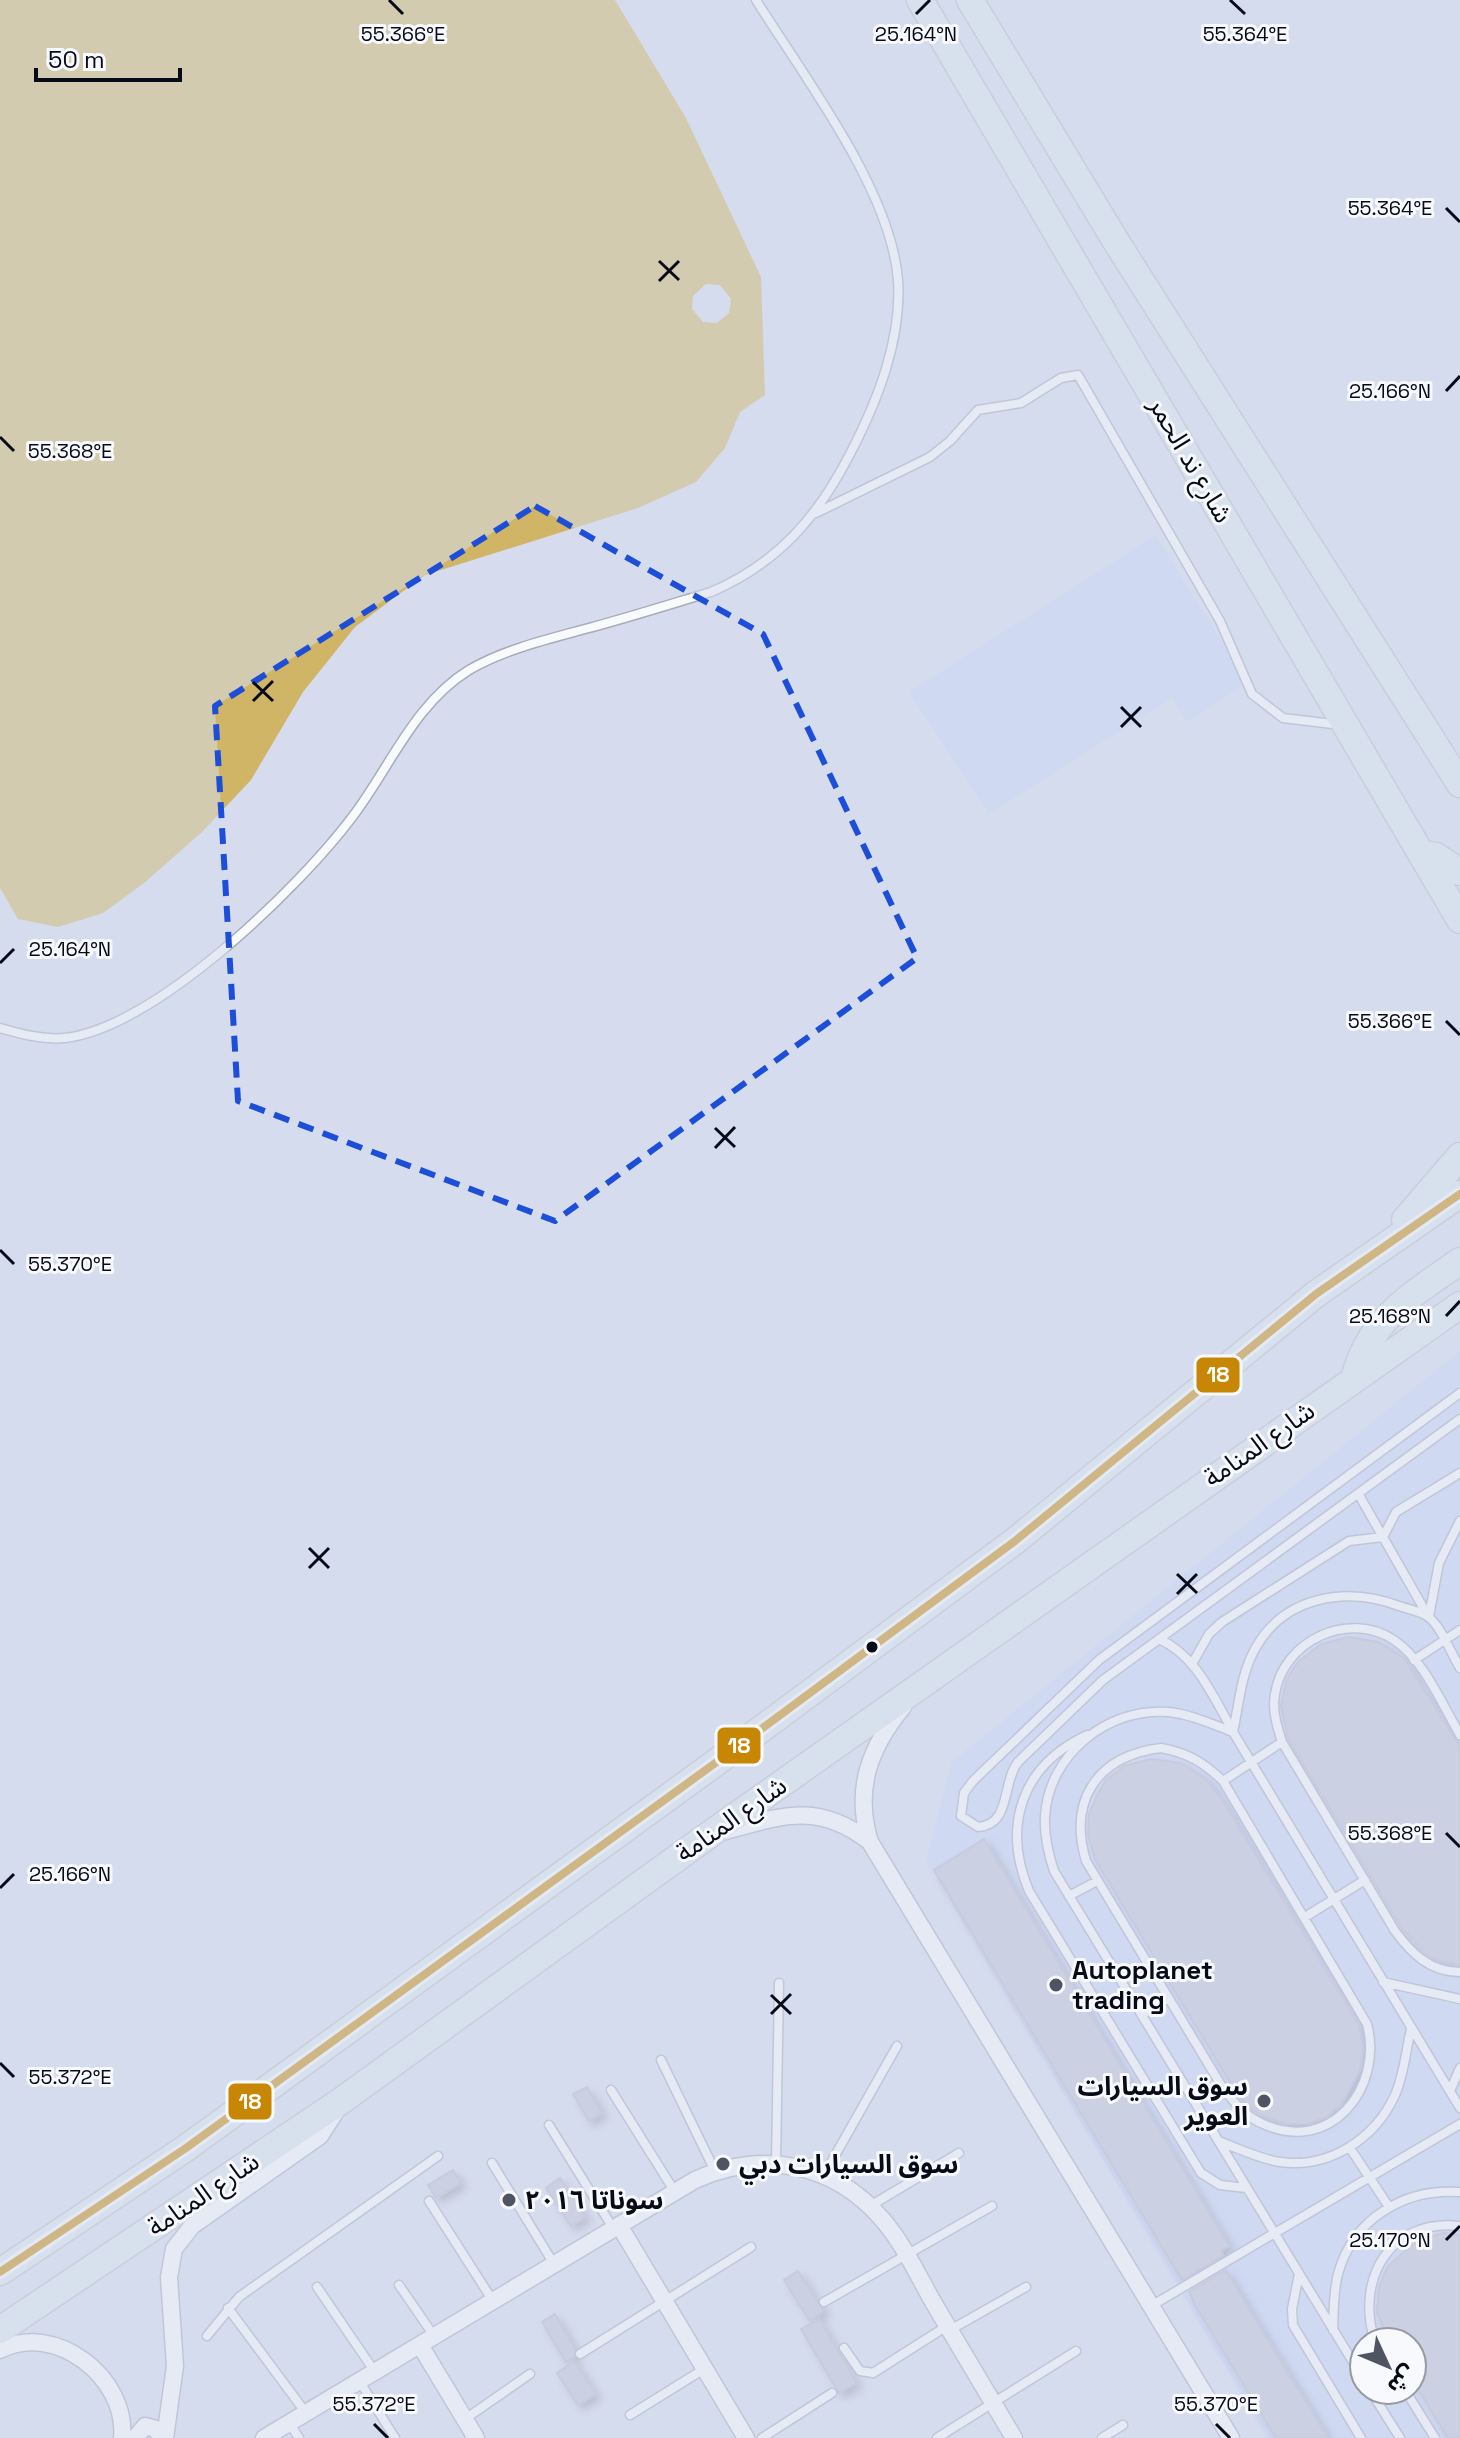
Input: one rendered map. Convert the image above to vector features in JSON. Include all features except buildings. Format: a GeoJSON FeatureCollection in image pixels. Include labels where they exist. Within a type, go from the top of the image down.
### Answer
{"type":"FeatureCollection","features":[{"type":"Feature","properties":{"kind":"main road","name":"شارع ند الحمر"},"geometry":{"type":"LineString","coordinates":[[920,0],[1421,854],[1449,877],[1460,920]]}},
{"type":"Feature","properties":{"kind":"main road","name":"شارع ند الحمر"},"geometry":{"type":"LineString","coordinates":[[970,0],[1117,243],[1460,784]]}},
{"type":"Feature","properties":{"kind":"main road"},"geometry":{"type":"LineString","coordinates":[[1449,877],[1460,941]]}},
{"type":"Feature","properties":{"kind":"main road"},"geometry":{"type":"LineString","coordinates":[[1385,1244],[1460,1156]]}},
{"type":"Feature","properties":{"kind":"main road","name":"شارع المنامة"},"geometry":{"type":"LineString","coordinates":[[0,2272],[186,2148],[991,1559],[1249,1346],[1385,1244],[1460,1194]]}},
{"type":"Feature","properties":{"kind":"main road"},"geometry":{"type":"LineString","coordinates":[[1355,1376],[1365,1347],[1390,1312],[1460,1261]]}},
{"type":"Feature","properties":{"kind":"main road","name":"شارع المنامة"},"geometry":{"type":"LineString","coordinates":[[0,2330],[341,2101],[706,1837],[1355,1376],[1460,1305]]}},
{"type":"Feature","properties":{"kind":"main road"},"geometry":{"type":"LineString","coordinates":[[1392,1351],[1460,1324]]}},
{"type":"Feature","properties":{"kind":"street"},"geometry":{"type":"LineString","coordinates":[[922,1685],[887,1726],[867,1766],[863,1796],[870,1842],[1231,2438]]}},
{"type":"Feature","properties":{"kind":"street"},"geometry":{"type":"LineString","coordinates":[[706,1837],[768,1818],[797,1814],[843,1824],[870,1842]]}},
{"type":"Feature","properties":{"kind":"street"},"geometry":{"type":"LineString","coordinates":[[164,2438],[175,2366],[169,2277],[174,2249],[192,2226],[320,2136],[341,2101]]}},
{"type":"Feature","properties":{"kind":"street"},"geometry":{"type":"LineString","coordinates":[[264,2438],[295,2431],[307,2414],[675,2192],[715,2171],[776,2162],[824,2175],[870,2206],[906,2255],[1014,2438]]}},
{"type":"Feature","properties":{"kind":"street"},"geometry":{"type":"LineString","coordinates":[[616,2227],[746,2438]]}},
{"type":"Feature","properties":{"kind":"street"},"geometry":{"type":"LineString","coordinates":[[428,2341],[476,2438]]}},
{"type":"Feature","properties":{"kind":"street"},"geometry":{"type":"LineString","coordinates":[[0,2350],[23,2342],[42,2342],[76,2354],[90,2366],[117,2402],[122,2438]]}},
{"type":"Feature","properties":{"kind":"street"},"geometry":{"type":"LineString","coordinates":[[135,2438],[145,2426],[156,2429],[164,2438]]}},
{"type":"Feature","properties":{"kind":"lane"},"geometry":{"type":"LineString","coordinates":[[0,1028],[28,1036],[65,1038],[101,1029],[133,1012],[195,971],[253,925],[305,873],[353,816],[439,693],[469,670],[504,654],[731,583],[769,561],[814,514],[837,479],[874,402],[896,322],[898,281],[892,241],[878,203],[756,0]]}},
{"type":"Feature","properties":{"kind":"lane"},"geometry":{"type":"LineString","coordinates":[[814,514],[930,457],[950,441],[978,410],[1021,403],[1061,378],[1078,375],[1086,384],[1220,621],[1252,694],[1283,718],[1346,725]]}},
{"type":"Feature","properties":{"kind":"lane"},"geometry":{"type":"LineString","coordinates":[[1460,1393],[1099,1660],[973,1781],[960,1807],[968,1823],[978,1827],[997,1821],[1003,1812],[1010,1773],[1018,1762],[1103,1680],[1460,1419]]}},
{"type":"Feature","properties":{"kind":"lane"},"geometry":{"type":"LineString","coordinates":[[1383,1537],[1396,1512],[1460,1473]]}},
{"type":"Feature","properties":{"kind":"lane"},"geometry":{"type":"LineString","coordinates":[[1359,1495],[1460,1668]]}},
{"type":"Feature","properties":{"kind":"lane"},"geometry":{"type":"LineString","coordinates":[[1429,1617],[1439,1563],[1460,1521]]}},
{"type":"Feature","properties":{"kind":"lane"},"geometry":{"type":"LineString","coordinates":[[1192,1664],[1203,1641],[1222,1622],[1341,1545],[1366,1537],[1383,1537]]}},
{"type":"Feature","properties":{"kind":"lane"},"geometry":{"type":"LineString","coordinates":[[1233,1732],[1245,1671],[1256,1647],[1272,1627],[1292,1611],[1315,1600],[1354,1595],[1367,1596],[1429,1617]]}},
{"type":"Feature","properties":{"kind":"lane"},"geometry":{"type":"LineString","coordinates":[[1460,1735],[1414,1660],[1391,1638],[1371,1630],[1350,1628],[1329,1632],[1309,1641],[1293,1655],[1281,1673],[1275,1693],[1274,1715],[1282,1742],[1409,1951],[1430,1965],[1460,1972]]}},
{"type":"Feature","properties":{"kind":"lane"},"geometry":{"type":"LineString","coordinates":[[1414,1660],[1460,1630]]}},
{"type":"Feature","properties":{"kind":"lane"},"geometry":{"type":"LineString","coordinates":[[1159,1639],[1183,1653],[1192,1664],[1460,2108]]}},
{"type":"Feature","properties":{"kind":"lane"},"geometry":{"type":"LineString","coordinates":[[1233,1732],[1168,1712],[1139,1713],[1092,1733],[1051,1758],[1024,1798],[1017,1821],[1020,1869],[1029,1891],[1201,2173],[1220,2185],[1246,2188]]}},
{"type":"Feature","properties":{"kind":"lane"},"geometry":{"type":"LineString","coordinates":[[1092,1733],[1065,1759],[1052,1785],[1045,1814],[1046,1843],[1054,1871],[1348,2354]]}},
{"type":"Feature","properties":{"kind":"lane"},"geometry":{"type":"LineString","coordinates":[[1223,1781],[1282,1742]]}},
{"type":"Feature","properties":{"kind":"lane"},"geometry":{"type":"LineString","coordinates":[[1161,1748],[1183,1752],[1204,1762],[1223,1781],[1367,2024],[1372,2042],[1372,2061],[1359,2096],[1332,2121],[1306,2129],[1279,2129],[1245,2114],[1221,2085],[1097,1881],[1080,1840],[1080,1817],[1093,1785],[1117,1761],[1138,1751],[1161,1748]]}},
{"type":"Feature","properties":{"kind":"lane"},"geometry":{"type":"LineString","coordinates":[[1305,1917],[1365,1880]]}},
{"type":"Feature","properties":{"kind":"lane"},"geometry":{"type":"LineString","coordinates":[[1069,1896],[1097,1881]]}},
{"type":"Feature","properties":{"kind":"lane"},"geometry":{"type":"LineString","coordinates":[[1383,1982],[1460,1999]]}},
{"type":"Feature","properties":{"kind":"lane"},"geometry":{"type":"LineString","coordinates":[[776,2162],[779,1983]]}},
{"type":"Feature","properties":{"kind":"lane"},"geometry":{"type":"LineString","coordinates":[[1143,2014],[1168,1998]]}},
{"type":"Feature","properties":{"kind":"lane"},"geometry":{"type":"LineString","coordinates":[[1221,2142],[1279,2162],[1304,2163],[1350,2148],[1386,2114],[1397,2092],[1411,2028]]}},
{"type":"Feature","properties":{"kind":"lane"},"geometry":{"type":"LineString","coordinates":[[824,2175],[897,2046]]}},
{"type":"Feature","properties":{"kind":"lane"},"geometry":{"type":"LineString","coordinates":[[661,2060],[715,2171]]}},
{"type":"Feature","properties":{"kind":"lane"},"geometry":{"type":"LineString","coordinates":[[1450,2091],[1460,2068]]}},
{"type":"Feature","properties":{"kind":"lane"},"geometry":{"type":"LineString","coordinates":[[611,2090],[675,2192]]}},
{"type":"Feature","properties":{"kind":"lane"},"geometry":{"type":"LineString","coordinates":[[1151,2307],[1460,2124]]}},
{"type":"Feature","properties":{"kind":"lane"},"geometry":{"type":"LineString","coordinates":[[549,2125],[616,2227]]}},
{"type":"Feature","properties":{"kind":"lane"},"geometry":{"type":"LineString","coordinates":[[1350,2148],[1389,2207]]}},
{"type":"Feature","properties":{"kind":"lane"},"geometry":{"type":"LineString","coordinates":[[870,2206],[959,2153]]}},
{"type":"Feature","properties":{"kind":"lane"},"geometry":{"type":"LineString","coordinates":[[207,2336],[228,2308],[250,2289],[438,2156]]}},
{"type":"Feature","properties":{"kind":"lane"},"geometry":{"type":"LineString","coordinates":[[492,2163],[554,2265]]}},
{"type":"Feature","properties":{"kind":"lane"},"geometry":{"type":"LineString","coordinates":[[1333,2330],[1337,2276],[1346,2253],[1359,2233],[1389,2207],[1419,2194],[1460,2192]]}},
{"type":"Feature","properties":{"kind":"lane"},"geometry":{"type":"LineString","coordinates":[[429,2201],[494,2301]]}},
{"type":"Feature","properties":{"kind":"lane"},"geometry":{"type":"LineString","coordinates":[[824,2302],[992,2206]]}},
{"type":"Feature","properties":{"kind":"lane"},"geometry":{"type":"LineString","coordinates":[[1371,2326],[1369,2294],[1377,2267],[1388,2251],[1420,2229],[1438,2225],[1460,2226]]}},
{"type":"Feature","properties":{"kind":"lane"},"geometry":{"type":"LineString","coordinates":[[580,2354],[751,2247]]}},
{"type":"Feature","properties":{"kind":"lane"},"geometry":{"type":"LineString","coordinates":[[1299,2274],[1292,2309],[1293,2325],[1361,2438]]}},
{"type":"Feature","properties":{"kind":"lane"},"geometry":{"type":"LineString","coordinates":[[399,2285],[428,2341]]}},
{"type":"Feature","properties":{"kind":"lane"},"geometry":{"type":"LineString","coordinates":[[317,2287],[375,2373]]}},
{"type":"Feature","properties":{"kind":"lane"},"geometry":{"type":"LineString","coordinates":[[844,2348],[860,2371],[873,2373],[1026,2287]]}},
{"type":"Feature","properties":{"kind":"lane"},"geometry":{"type":"LineString","coordinates":[[228,2308],[307,2414]]}},
{"type":"Feature","properties":{"kind":"lane"},"geometry":{"type":"LineString","coordinates":[[937,2438],[1076,2351]]}},
{"type":"Feature","properties":{"kind":"lane"},"geometry":{"type":"LineString","coordinates":[[630,2415],[704,2369]]}},
{"type":"Feature","properties":{"kind":"lane"},"geometry":{"type":"LineString","coordinates":[[465,2419],[530,2374]]}},
{"type":"Feature","properties":{"kind":"lane"},"geometry":{"type":"LineString","coordinates":[[360,2382],[395,2438]]}},
{"type":"Feature","properties":{"kind":"lane"},"geometry":{"type":"LineString","coordinates":[[762,2438],[832,2393]]}},
{"type":"Feature","properties":{"kind":"lane"},"geometry":{"type":"LineString","coordinates":[[1380,2406],[1400,2438]]}},
{"type":"Feature","properties":{"kind":"lane"},"geometry":{"type":"LineString","coordinates":[[1415,2406],[1433,2435],[1423,2438]]}},
{"type":"Feature","properties":{"kind":"lane"},"geometry":{"type":"LineString","coordinates":[[1102,2438],[1123,2425]]}},
{"type":"Feature","properties":{"kind":"highlighted area"},"geometry":{"type":"Polygon","coordinates":[[[535,506],[763,634],[917,958],[555,1221],[238,1101],[215,706],[535,506]]]}},
{"type":"Feature","properties":{"kind":"shaded area"},"geometry":{"type":"Polygon","coordinates":[[[0,0],[615,0],[686,118],[761,277],[765,395],[740,412],[725,448],[696,482],[638,508],[425,575],[355,627],[303,692],[251,780],[202,832],[144,883],[103,913],[58,927],[18,919],[0,888],[0,0]],[[706,284],[693,296],[692,309],[703,322],[717,323],[729,313],[731,299],[720,285],[706,284]]]}},
{"type":"Feature","properties":{"kind":"shaded area"},"geometry":{"type":"Polygon","coordinates":[[[1156,535],[1247,683],[1187,722],[1172,698],[989,814],[909,692],[1156,535]]]}},
{"type":"Feature","properties":{"kind":"shaded area","name":"سوق السيارات العوير"},"geometry":{"type":"Polygon","coordinates":[[[1460,1351],[1460,2438],[1267,2438],[926,1860],[952,1762],[1460,1351]]]}},
{"type":"Feature","properties":{"kind":"transit line","name":"18"},"geometry":{"type":"LineString","coordinates":[[0,2272],[186,2148],[729,1753],[1015,1541],[1316,1294],[1460,1194]]}},
{"type":"Feature","properties":{"kind":"place","name":"Autoplanet trading"},"geometry":{"type":"Point","coordinates":[1056,1985]}},
{"type":"Feature","properties":{"kind":"place","name":"سوق السيارات العوير"},"geometry":{"type":"Point","coordinates":[1264,2101]}},
{"type":"Feature","properties":{"kind":"place","name":"سوق السيارات دبي"},"geometry":{"type":"Point","coordinates":[723,2164]}},
{"type":"Feature","properties":{"kind":"place","name":"سوناتا ٢٠١٦"},"geometry":{"type":"Point","coordinates":[509,2200]}}]}
